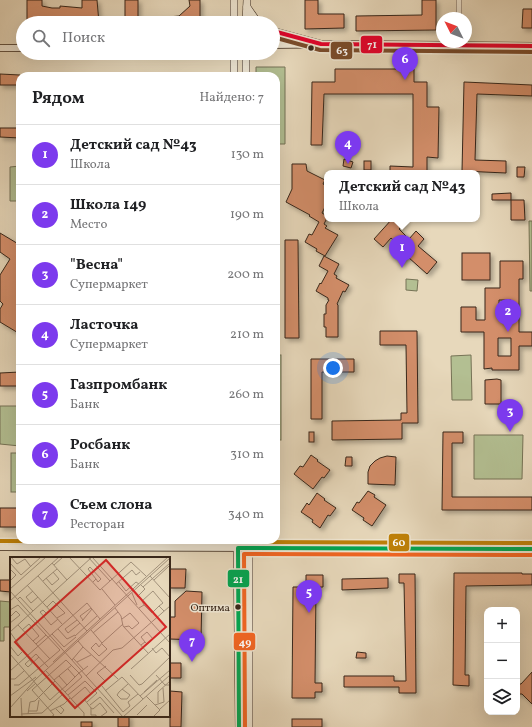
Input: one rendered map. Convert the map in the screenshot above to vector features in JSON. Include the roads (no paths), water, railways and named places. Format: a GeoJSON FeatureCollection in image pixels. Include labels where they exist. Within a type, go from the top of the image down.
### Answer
{"type":"FeatureCollection","features":[{"type":"Feature","properties":{"kind":"main road"},"geometry":{"type":"LineString","coordinates":[[234,0],[234,16]]}},
{"type":"Feature","properties":{"kind":"main road"},"geometry":{"type":"LineString","coordinates":[[246,16],[247,3]]}},
{"type":"Feature","properties":{"kind":"main road"},"geometry":{"type":"LineString","coordinates":[[247,3],[254,16]]}},
{"type":"Feature","properties":{"kind":"main road"},"geometry":{"type":"LineString","coordinates":[[280,34],[322,44]]}},
{"type":"Feature","properties":{"kind":"main road"},"geometry":{"type":"LineString","coordinates":[[234,60],[234,72]]}},
{"type":"Feature","properties":{"kind":"main road"},"geometry":{"type":"LineString","coordinates":[[246,60],[246,72]]}},
{"type":"Feature","properties":{"kind":"main road"},"geometry":{"type":"LineString","coordinates":[[238,544],[238,727]]}},
{"type":"Feature","properties":{"kind":"main road"},"geometry":{"type":"LineString","coordinates":[[248,727],[249,544]]}},
{"type":"Feature","properties":{"kind":"street"},"geometry":{"type":"LineString","coordinates":[[458,0],[459,12]]}},
{"type":"Feature","properties":{"kind":"street"},"geometry":{"type":"LineString","coordinates":[[280,45],[436,43]]}},
{"type":"Feature","properties":{"kind":"street"},"geometry":{"type":"LineString","coordinates":[[472,44],[532,46]]}},
{"type":"Feature","properties":{"kind":"street"},"geometry":{"type":"LineString","coordinates":[[0,48],[16,48]]}},
{"type":"Feature","properties":{"kind":"street"},"geometry":{"type":"LineString","coordinates":[[0,547],[532,549]]}},
{"type":"Feature","properties":{"kind":"place","name":"Росбанк"},"geometry":{"type":"Point","coordinates":[405,80]}},
{"type":"Feature","properties":{"kind":"place","name":"Ласточка"},"geometry":{"type":"Point","coordinates":[348,164]}},
{"type":"Feature","properties":{"kind":"place","name":"Детский сад №43"},"geometry":{"type":"Point","coordinates":[402,268]}},
{"type":"Feature","properties":{"kind":"place","name":"Школа 149"},"geometry":{"type":"Point","coordinates":[508,332]}},
{"type":"Feature","properties":{"kind":"place","name":"\"Весна\""},"geometry":{"type":"Point","coordinates":[510,432]}},
{"type":"Feature","properties":{"kind":"place","name":"Оптима"},"geometry":{"type":"Point","coordinates":[238,607]}},
{"type":"Feature","properties":{"kind":"place","name":"Газпромбанк"},"geometry":{"type":"Point","coordinates":[309,613]}},
{"type":"Feature","properties":{"kind":"place","name":"Съем слона"},"geometry":{"type":"Point","coordinates":[192,662]}}]}
